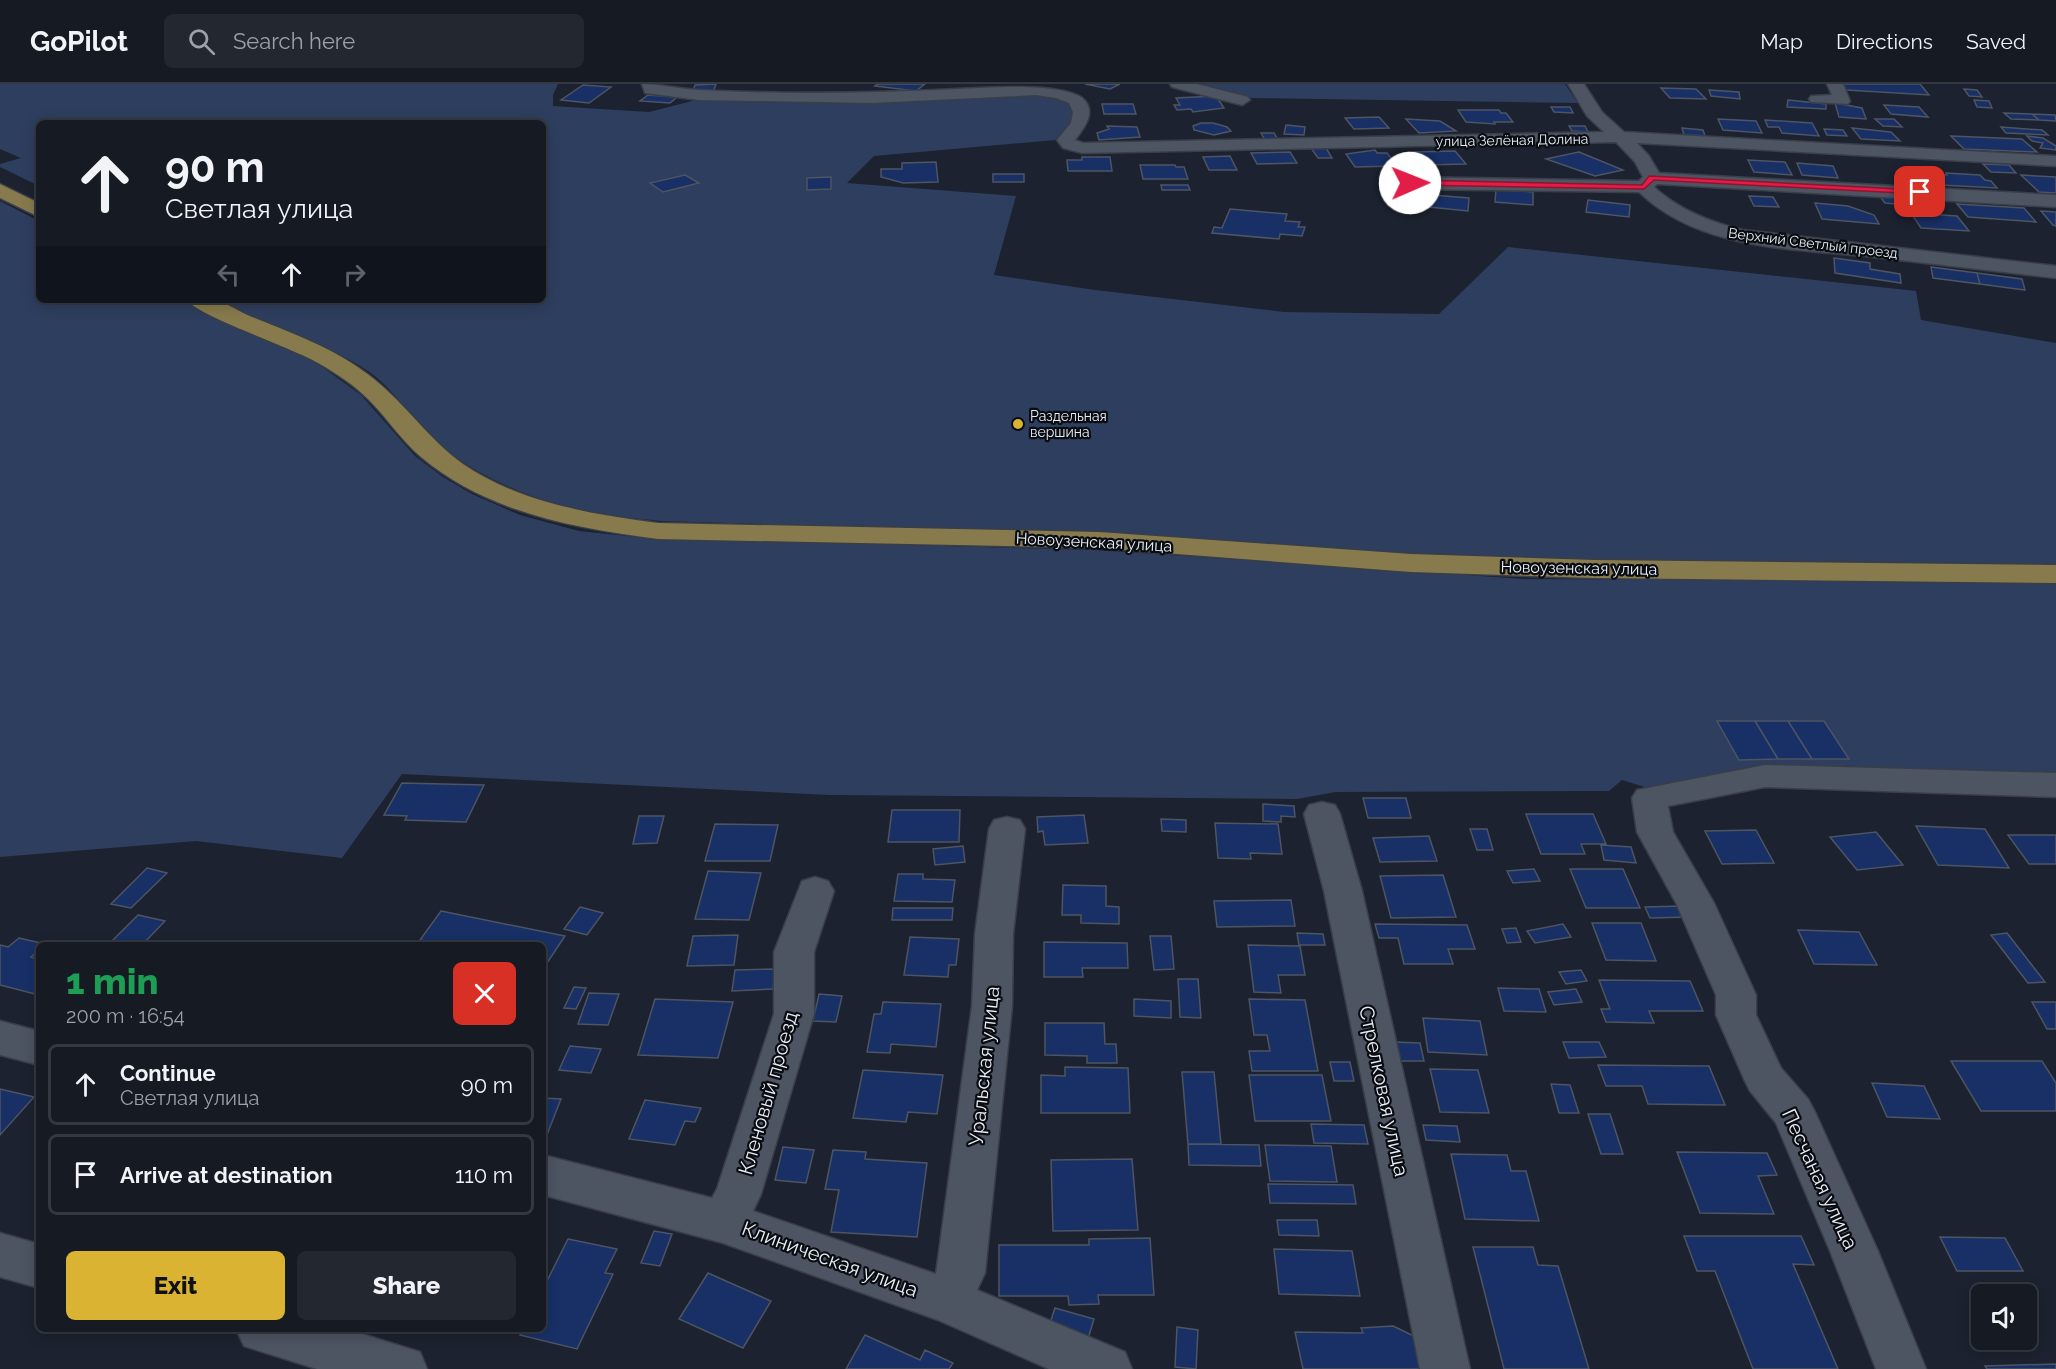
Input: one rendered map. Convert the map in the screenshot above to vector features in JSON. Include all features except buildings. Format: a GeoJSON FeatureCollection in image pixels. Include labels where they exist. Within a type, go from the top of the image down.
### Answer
{"type":"FeatureCollection","features":[{"type":"Feature","properties":{"kind":"main road"},"geometry":{"type":"LineString","coordinates":[[0,190],[36,209]]}},
{"type":"Feature","properties":{"kind":"main road","name":"Новоузенская улица"},"geometry":{"type":"LineString","coordinates":[[205,303],[325,357],[376,393],[409,432],[432,453],[492,492],[532,508],[590,522],[658,531],[1099,540],[1411,563],[1595,569],[2056,574]]}},
{"type":"Feature","properties":{"kind":"street"},"geometry":{"type":"LineString","coordinates":[[650,84],[651,90],[699,95],[854,91]]}},
{"type":"Feature","properties":{"kind":"street"},"geometry":{"type":"LineString","coordinates":[[1178,84],[1242,100]]}},
{"type":"Feature","properties":{"kind":"street","name":"Верхний Светлый проезд"},"geometry":{"type":"LineString","coordinates":[[1576,84],[1595,115],[1632,148],[1648,182],[1675,213],[1707,226],[1743,236],[2056,272]]}},
{"type":"Feature","properties":{"kind":"street"},"geometry":{"type":"LineString","coordinates":[[1817,99],[1842,101],[1835,84]]}},
{"type":"Feature","properties":{"kind":"street","name":"улица Зелёная Долина"},"geometry":{"type":"LineString","coordinates":[[854,91],[1036,90],[1067,96],[1077,101],[1082,108],[1080,120],[1066,140],[1069,144],[1082,147],[1620,137],[2056,161]]}},
{"type":"Feature","properties":{"kind":"street"},"geometry":{"type":"LineString","coordinates":[[1410,183],[1648,182],[2056,201]]}},
{"type":"Feature","properties":{"kind":"street","name":"Песчаная улица"},"geometry":{"type":"LineString","coordinates":[[1901,1369],[1854,1251],[1794,1112],[1765,1079],[1736,1015],[1736,995],[1695,903],[1655,832],[1649,798],[1765,776],[2056,785]]}},
{"type":"Feature","properties":{"kind":"street","name":"Стрелковая улица"},"geometry":{"type":"LineString","coordinates":[[1322,814],[1343,891],[1445,1369]]}},
{"type":"Feature","properties":{"kind":"street","name":"Уральская улица"},"geometry":{"type":"LineString","coordinates":[[948,1301],[961,1273],[992,1006],[994,934],[1007,829]]}},
{"type":"Feature","properties":{"kind":"street","name":"Кленовый проезд"},"geometry":{"type":"LineString","coordinates":[[723,1221],[738,1194],[794,1014],[794,952],[815,891]]}},
{"type":"Feature","properties":{"kind":"street"},"geometry":{"type":"LineString","coordinates":[[0,1038],[36,1047]]}},
{"type":"Feature","properties":{"kind":"street","name":"Клиническая улица"},"geometry":{"type":"LineString","coordinates":[[546,1176],[723,1221],[948,1301],[1107,1369]]}},
{"type":"Feature","properties":{"kind":"street"},"geometry":{"type":"LineString","coordinates":[[0,1255],[36,1265]]}},
{"type":"Feature","properties":{"kind":"street"},"geometry":{"type":"LineString","coordinates":[[272,1332],[402,1369]]}},
{"type":"Feature","properties":{"kind":"shaded area"},"geometry":{"type":"Polygon","coordinates":[[[0,84],[558,84],[553,95],[553,106],[649,112],[700,99],[1036,93],[1052,95],[1070,102],[1073,109],[1073,120],[1055,140],[874,156],[847,183],[1016,196],[994,275],[1095,290],[1284,312],[1439,314],[1508,247],[1916,291],[1921,320],[2056,343],[2056,566],[1591,562],[1098,534],[661,521],[593,513],[527,494],[486,476],[448,452],[431,437],[393,394],[368,371],[338,354],[222,303],[546,303],[546,120],[36,120],[36,185],[0,167],[0,164],[21,158],[0,149],[0,84]]]}},
{"type":"Feature","properties":{"kind":"shaded area"},"geometry":{"type":"Polygon","coordinates":[[[1190,84],[1565,84],[1578,103],[1252,98],[1190,84]]]}},
{"type":"Feature","properties":{"kind":"shaded area"},"geometry":{"type":"Polygon","coordinates":[[[0,201],[36,219],[36,303],[189,303],[313,360],[361,395],[415,456],[443,477],[472,494],[520,515],[579,531],[647,538],[1095,550],[1524,579],[2056,582],[2056,778],[1651,789],[1622,780],[1609,791],[1336,792],[1297,799],[830,795],[402,774],[342,858],[196,841],[0,857],[0,201]]]}},
{"type":"Feature","properties":{"kind":"place","name":"Раздельная вершина"},"geometry":{"type":"Point","coordinates":[1018,424]}},
{"type":"Feature","properties":{"kind":"route"},"geometry":{"type":"LineString","coordinates":[[1410,183],[1644,187],[1652,178],[1920,192]]}}]}
